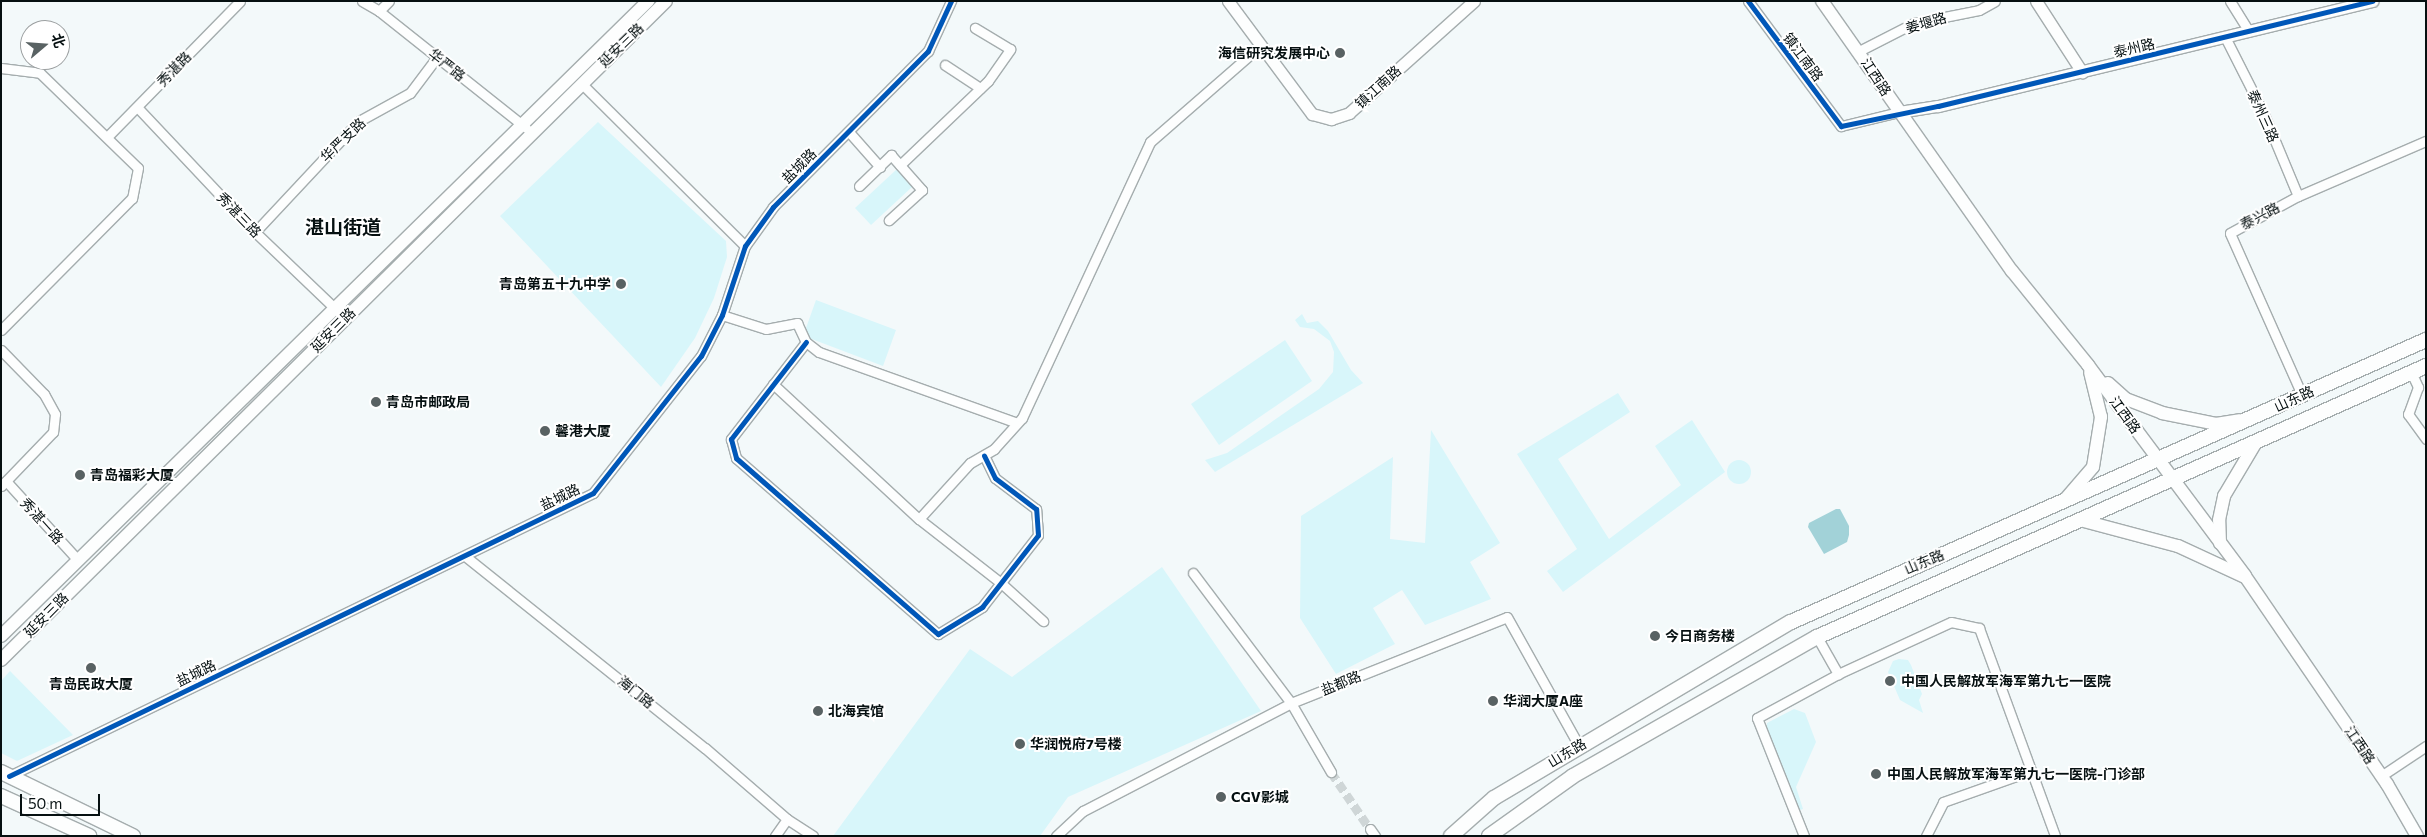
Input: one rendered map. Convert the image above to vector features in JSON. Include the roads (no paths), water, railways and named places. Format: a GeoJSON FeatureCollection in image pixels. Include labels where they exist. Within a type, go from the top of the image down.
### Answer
{"type":"FeatureCollection","features":[{"type":"Feature","properties":{"kind":"main road","name":"延安三路"},"geometry":{"type":"LineString","coordinates":[[1,660],[345,318],[648,1]]}},
{"type":"Feature","properties":{"kind":"main road","name":"延安三路"},"geometry":{"type":"LineString","coordinates":[[1,636],[334,308],[526,128],[581,83],[666,1]]}},
{"type":"Feature","properties":{"kind":"main road","name":"江西路"},"geometry":{"type":"LineString","coordinates":[[1822,1],[2012,271],[2088,365],[2245,576],[2381,776],[2417,836]]}},
{"type":"Feature","properties":{"kind":"main road","name":"山东路"},"geometry":{"type":"LineString","coordinates":[[1450,836],[1494,798],[1791,622],[1866,586],[2063,502],[2426,340]]}},
{"type":"Feature","properties":{"kind":"main road"},"geometry":{"type":"LineString","coordinates":[[2088,365],[2126,399],[2162,413],[2216,424],[2252,418]]}},
{"type":"Feature","properties":{"kind":"main road"},"geometry":{"type":"LineString","coordinates":[[2063,502],[2093,467],[2101,417],[2088,365]]}},
{"type":"Feature","properties":{"kind":"main road","name":"山东路"},"geometry":{"type":"LineString","coordinates":[[1489,836],[1573,776],[1818,637],[2426,366]]}},
{"type":"Feature","properties":{"kind":"main road"},"geometry":{"type":"LineString","coordinates":[[2220,543],[2219,520],[2224,496],[2234,475],[2256,442]]}},
{"type":"Feature","properties":{"kind":"main road"},"geometry":{"type":"LineString","coordinates":[[2080,520],[2178,546],[2245,576]]}},
{"type":"Feature","properties":{"kind":"main road"},"geometry":{"type":"LineString","coordinates":[[5,774],[133,836]]}},
{"type":"Feature","properties":{"kind":"main road"},"geometry":{"type":"LineString","coordinates":[[1,796],[89,836]]}},
{"type":"Feature","properties":{"kind":"street","name":"秀湛路"},"geometry":{"type":"LineString","coordinates":[[107,137],[240,1]]}},
{"type":"Feature","properties":{"kind":"street","name":"华严路"},"geometry":{"type":"LineString","coordinates":[[362,1],[379,11],[526,128]]}},
{"type":"Feature","properties":{"kind":"street"},"geometry":{"type":"LineString","coordinates":[[379,11],[388,1]]}},
{"type":"Feature","properties":{"kind":"street","name":"盐城路"},"geometry":{"type":"LineString","coordinates":[[5,774],[465,556],[593,493],[701,356],[722,315],[744,246],[773,207],[928,51],[951,1]]}},
{"type":"Feature","properties":{"kind":"street","name":"镇江南路"},"geometry":{"type":"LineString","coordinates":[[1228,1],[1312,114],[1331,119],[1349,113],[1474,1]]}},
{"type":"Feature","properties":{"kind":"street","name":"镇江南路"},"geometry":{"type":"LineString","coordinates":[[1748,1],[1841,126],[1899,112]]}},
{"type":"Feature","properties":{"kind":"street","name":"姜堰路"},"geometry":{"type":"LineString","coordinates":[[1859,51],[1914,23],[1979,10],[1995,1]]}},
{"type":"Feature","properties":{"kind":"street"},"geometry":{"type":"LineString","coordinates":[[2036,1],[2082,72]]}},
{"type":"Feature","properties":{"kind":"street"},"geometry":{"type":"LineString","coordinates":[[2230,1],[2250,31]]}},
{"type":"Feature","properties":{"kind":"street","name":"泰州路"},"geometry":{"type":"LineString","coordinates":[[1899,112],[1938,106],[2373,1]]}},
{"type":"Feature","properties":{"kind":"street"},"geometry":{"type":"LineString","coordinates":[[900,165],[980,88],[1010,49],[975,28]]}},
{"type":"Feature","properties":{"kind":"street","name":"泰州三路"},"geometry":{"type":"LineString","coordinates":[[2225,37],[2263,112],[2298,196]]}},
{"type":"Feature","properties":{"kind":"street"},"geometry":{"type":"LineString","coordinates":[[919,519],[970,463],[994,449],[1017,423],[1150,142],[1261,45]]}},
{"type":"Feature","properties":{"kind":"street","name":"华严支路"},"geometry":{"type":"LineString","coordinates":[[255,232],[359,121],[410,92],[437,57]]}},
{"type":"Feature","properties":{"kind":"street"},"geometry":{"type":"LineString","coordinates":[[945,65],[980,88]]}},
{"type":"Feature","properties":{"kind":"street"},"geometry":{"type":"LineString","coordinates":[[1,68],[40,73],[97,126],[138,168],[132,198],[1,330]]}},
{"type":"Feature","properties":{"kind":"street"},"geometry":{"type":"LineString","coordinates":[[581,83],[744,246]]}},
{"type":"Feature","properties":{"kind":"street","name":"秀湛三路"},"geometry":{"type":"LineString","coordinates":[[137,107],[255,232],[345,318]]}},
{"type":"Feature","properties":{"kind":"street"},"geometry":{"type":"LineString","coordinates":[[849,132],[880,167]]}},
{"type":"Feature","properties":{"kind":"street","name":"泰兴路"},"geometry":{"type":"LineString","coordinates":[[2302,395],[2230,233],[2298,196],[2426,141]]}},
{"type":"Feature","properties":{"kind":"street"},"geometry":{"type":"LineString","coordinates":[[860,186],[891,156],[922,190],[889,220]]}},
{"type":"Feature","properties":{"kind":"street"},"geometry":{"type":"LineString","coordinates":[[722,315],[766,329],[797,323],[806,342],[819,352],[1017,423]]}},
{"type":"Feature","properties":{"kind":"street"},"geometry":{"type":"LineString","coordinates":[[806,342],[731,439],[736,458],[938,634],[982,607],[1038,535],[1036,509],[995,478],[984,455]]}},
{"type":"Feature","properties":{"kind":"street"},"geometry":{"type":"LineString","coordinates":[[1,350],[44,394],[55,414],[53,432],[4,483]]}},
{"type":"Feature","properties":{"kind":"street"},"geometry":{"type":"LineString","coordinates":[[2411,372],[2418,387],[2408,414],[2426,439]]}},
{"type":"Feature","properties":{"kind":"street"},"geometry":{"type":"LineString","coordinates":[[773,384],[919,519],[1001,582],[1043,621]]}},
{"type":"Feature","properties":{"kind":"street","name":"秀湛一路"},"geometry":{"type":"LineString","coordinates":[[4,483],[78,560]]}},
{"type":"Feature","properties":{"kind":"street","name":"海门路"},"geometry":{"type":"LineString","coordinates":[[465,556],[705,748],[787,819]]}},
{"type":"Feature","properties":{"kind":"street"},"geometry":{"type":"LineString","coordinates":[[1193,573],[1291,703],[1331,772]]}},
{"type":"Feature","properties":{"kind":"street","name":"盐都路"},"geometry":{"type":"LineString","coordinates":[[1056,836],[1083,811],[1291,703],[1507,617],[1579,746]]}},
{"type":"Feature","properties":{"kind":"street"},"geometry":{"type":"LineString","coordinates":[[1804,836],[1757,718],[1838,674],[1951,622],[1979,628],[2055,836]]}},
{"type":"Feature","properties":{"kind":"street"},"geometry":{"type":"LineString","coordinates":[[1818,637],[1838,674]]}},
{"type":"Feature","properties":{"kind":"street"},"geometry":{"type":"LineString","coordinates":[[2381,776],[2426,746]]}},
{"type":"Feature","properties":{"kind":"street"},"geometry":{"type":"LineString","coordinates":[[1926,836],[1943,802],[2030,771]]}},
{"type":"Feature","properties":{"kind":"street"},"geometry":{"type":"LineString","coordinates":[[775,836],[787,819],[813,836]]}},
{"type":"Feature","properties":{"kind":"tunnel"},"geometry":{"type":"LineString","coordinates":[[1331,772],[1370,829]]}},
{"type":"Feature","properties":{"kind":"place","name":"海信研究发展中心"},"geometry":{"type":"Point","coordinates":[1340,53]}},
{"type":"Feature","properties":{"kind":"place","name":"青岛第五十九中学"},"geometry":{"type":"Point","coordinates":[621,284]}},
{"type":"Feature","properties":{"kind":"place","name":"青岛市邮政局"},"geometry":{"type":"Point","coordinates":[376,402]}},
{"type":"Feature","properties":{"kind":"place","name":"馨港大厦"},"geometry":{"type":"Point","coordinates":[545,431]}},
{"type":"Feature","properties":{"kind":"place","name":"青岛福彩大厦"},"geometry":{"type":"Point","coordinates":[80,475]}},
{"type":"Feature","properties":{"kind":"place","name":"今日商务楼"},"geometry":{"type":"Point","coordinates":[1655,636]}},
{"type":"Feature","properties":{"kind":"place","name":"青岛民政大厦"},"geometry":{"type":"Point","coordinates":[91,668]}},
{"type":"Feature","properties":{"kind":"place","name":"中国人民解放军海军第九七一医院"},"geometry":{"type":"Point","coordinates":[1890,681]}},
{"type":"Feature","properties":{"kind":"place","name":"华润大厦A座"},"geometry":{"type":"Point","coordinates":[1493,701]}},
{"type":"Feature","properties":{"kind":"place","name":"北海宾馆"},"geometry":{"type":"Point","coordinates":[818,711]}},
{"type":"Feature","properties":{"kind":"place","name":"华润悦府7号楼"},"geometry":{"type":"Point","coordinates":[1020,744]}},
{"type":"Feature","properties":{"kind":"place","name":"中国人民解放军海军第九七一医院-门诊部"},"geometry":{"type":"Point","coordinates":[1876,774]}},
{"type":"Feature","properties":{"kind":"place","name":"CGV影城"},"geometry":{"type":"Point","coordinates":[1221,797]}},
{"type":"Feature","properties":{"kind":"district","name":"湛山街道"},"geometry":{"type":"Point","coordinates":[343,227]}}]}
